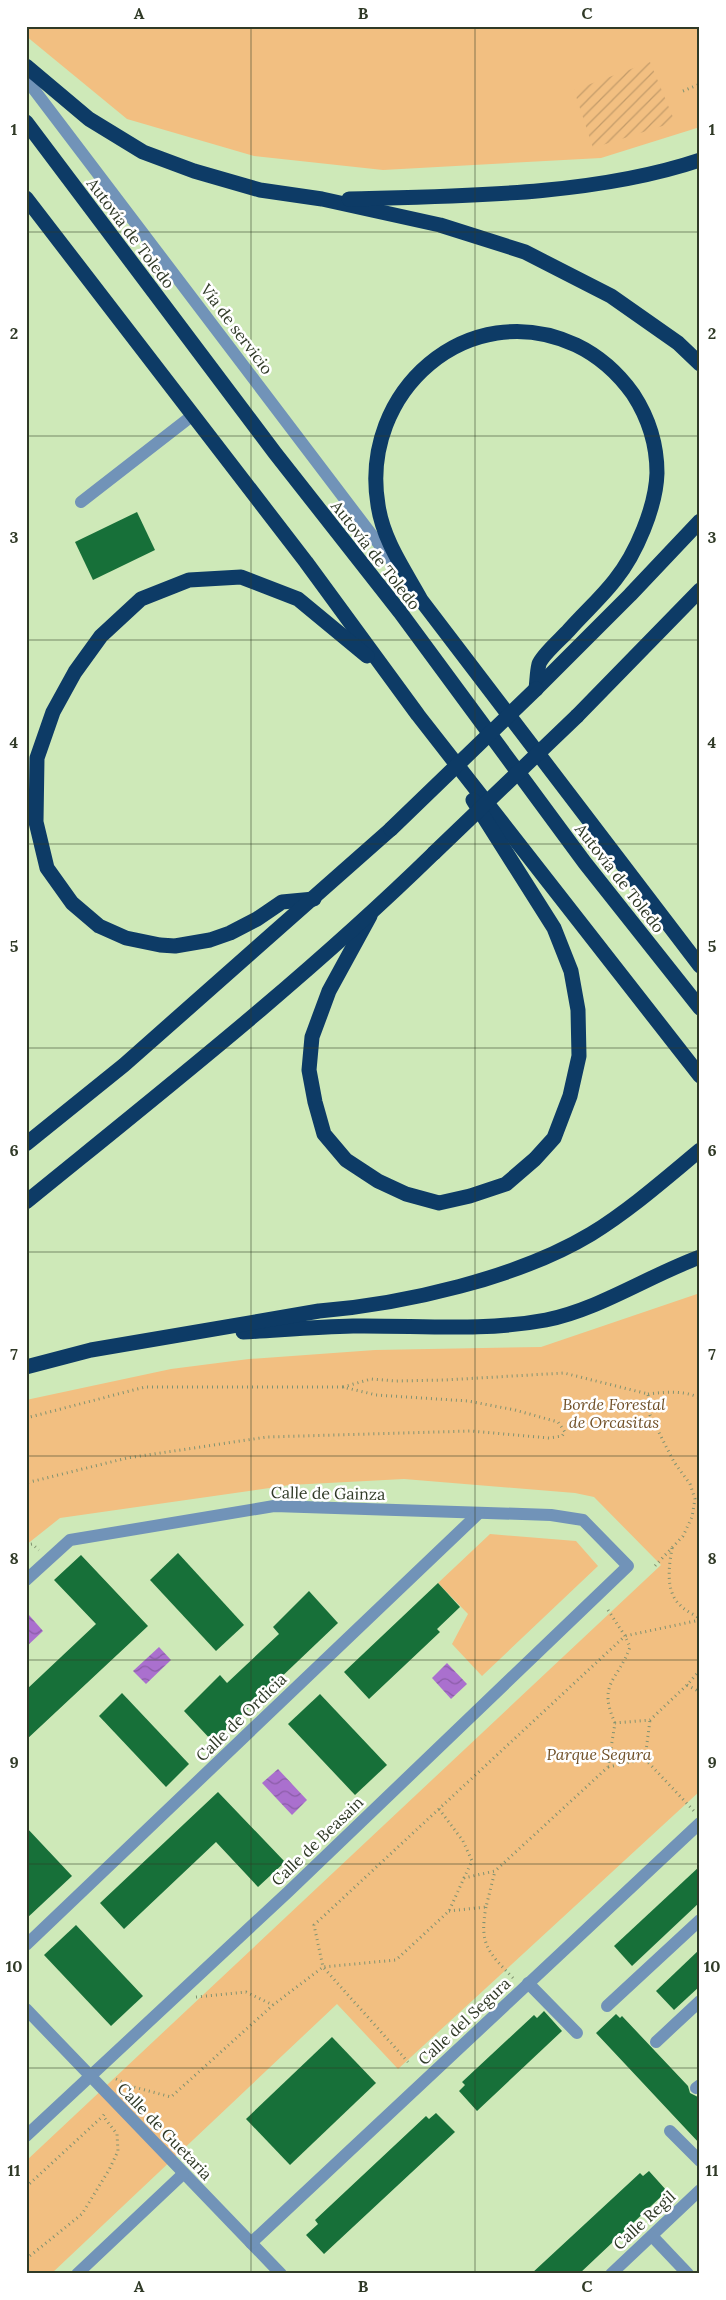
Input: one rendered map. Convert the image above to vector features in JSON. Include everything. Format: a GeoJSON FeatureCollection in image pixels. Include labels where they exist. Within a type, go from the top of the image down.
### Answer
{"type":"FeatureCollection","features":[{"type":"Feature","properties":{"kind":"highway"},"geometry":{"type":"LineString","coordinates":[[26,66],[89,119],[143,152],[194,171],[260,190],[322,199],[440,224],[525,252],[611,296],[678,344],[700,364]]}},
{"type":"Feature","properties":{"kind":"highway","name":"Autovía de Toledo"},"geometry":{"type":"LineString","coordinates":[[26,122],[275,453],[400,612],[585,863],[700,1008]]}},
{"type":"Feature","properties":{"kind":"highway"},"geometry":{"type":"LineString","coordinates":[[322,199],[444,196],[607,182],[700,160]]}},
{"type":"Feature","properties":{"kind":"highway"},"geometry":{"type":"LineString","coordinates":[[26,198],[306,562],[418,715],[700,1076]]}},
{"type":"Feature","properties":{"kind":"highway"},"geometry":{"type":"LineString","coordinates":[[536,689],[540,662],[616,579],[644,530],[655,492],[656,454],[646,418],[627,385],[600,359],[566,341],[548,336],[511,332],[492,334],[474,339],[440,355],[411,380],[400,395],[387,420],[379,447],[376,466],[378,504],[386,536],[421,600],[700,966]]}},
{"type":"Feature","properties":{"kind":"highway"},"geometry":{"type":"LineString","coordinates":[[26,1144],[124,1066],[391,829],[536,689],[700,521]]}},
{"type":"Feature","properties":{"kind":"highway"},"geometry":{"type":"LineString","coordinates":[[314,899],[282,902],[257,919],[230,933],[210,940],[175,946],[126,938],[100,926],[72,903],[47,868],[36,822],[37,758],[53,712],[75,672],[101,636],[141,599],[189,580],[241,577],[298,599],[383,669]]}},
{"type":"Feature","properties":{"kind":"highway"},"geometry":{"type":"LineString","coordinates":[[26,1202],[149,1102],[370,916],[577,716],[700,590]]}},
{"type":"Feature","properties":{"kind":"highway"},"geometry":{"type":"LineString","coordinates":[[370,916],[329,991],[312,1037],[310,1070],[315,1102],[324,1134],[346,1160],[378,1182],[406,1194],[439,1203],[470,1196],[506,1184],[535,1159],[554,1138],[570,1096],[579,1056],[578,1010],[571,971],[554,928],[418,715]]}},
{"type":"Feature","properties":{"kind":"highway"},"geometry":{"type":"LineString","coordinates":[[26,1367],[91,1350],[319,1311],[351,1308],[455,1288],[548,1255],[591,1234],[662,1182],[700,1150]]}},
{"type":"Feature","properties":{"kind":"highway"},"geometry":{"type":"LineString","coordinates":[[169,1336],[352,1326],[493,1327],[538,1321],[584,1308],[671,1267],[700,1257]]}},
{"type":"Feature","properties":{"kind":"street","name":"Vía de servicio"},"geometry":{"type":"LineString","coordinates":[[26,79],[421,600]]}},
{"type":"Feature","properties":{"kind":"street"},"geometry":{"type":"LineString","coordinates":[[81,502],[193,415]]}},
{"type":"Feature","properties":{"kind":"street","name":"Calle de Gainza"},"geometry":{"type":"LineString","coordinates":[[26,1580],[70,1540],[274,1506],[551,1515],[583,1520],[628,1566]]}},
{"type":"Feature","properties":{"kind":"street","name":"Calle de Ordicia"},"geometry":{"type":"LineString","coordinates":[[26,1945],[479,1512]]}},
{"type":"Feature","properties":{"kind":"street","name":"Calle de Beasain"},"geometry":{"type":"LineString","coordinates":[[26,2136],[288,1892],[628,1566]]}},
{"type":"Feature","properties":{"kind":"street","name":"Calle del Segura"},"geometry":{"type":"LineString","coordinates":[[250,2243],[700,1823]]}},
{"type":"Feature","properties":{"kind":"street"},"geometry":{"type":"LineString","coordinates":[[607,2006],[700,1920]]}},
{"type":"Feature","properties":{"kind":"street"},"geometry":{"type":"LineString","coordinates":[[526,1986],[577,2033]]}},
{"type":"Feature","properties":{"kind":"street"},"geometry":{"type":"LineString","coordinates":[[656,2042],[700,2001]]}},
{"type":"Feature","properties":{"kind":"street","name":"Calle de Guetaria"},"geometry":{"type":"LineString","coordinates":[[26,2009],[281,2274]]}},
{"type":"Feature","properties":{"kind":"street"},"geometry":{"type":"LineString","coordinates":[[670,2131],[700,2161]]}},
{"type":"Feature","properties":{"kind":"street"},"geometry":{"type":"LineString","coordinates":[[77,2274],[183,2174]]}},
{"type":"Feature","properties":{"kind":"street","name":"Calle Regil"},"geometry":{"type":"LineString","coordinates":[[611,2274],[700,2190]]}},
{"type":"Feature","properties":{"kind":"street"},"geometry":{"type":"LineString","coordinates":[[652,2236],[688,2274]]}},
{"type":"Feature","properties":{"kind":"path"},"geometry":{"type":"LineString","coordinates":[[683,91],[700,84]]}},
{"type":"Feature","properties":{"kind":"path"},"geometry":{"type":"LineString","coordinates":[[343,1387],[371,1378],[396,1381],[444,1380],[564,1373],[648,1394],[668,1392],[690,1393],[700,1398]]}},
{"type":"Feature","properties":{"kind":"path"},"geometry":{"type":"LineString","coordinates":[[26,1418],[145,1388],[343,1387],[376,1395],[468,1401],[515,1410],[558,1422],[565,1432],[562,1436],[549,1438],[471,1431],[267,1437],[127,1458],[26,1483]]}},
{"type":"Feature","properties":{"kind":"path"},"geometry":{"type":"LineString","coordinates":[[648,1394],[650,1414],[674,1462],[690,1484],[694,1499],[692,1517],[683,1536],[653,1568]]}},
{"type":"Feature","properties":{"kind":"path"},"geometry":{"type":"LineString","coordinates":[[672,1548],[669,1568],[672,1593],[680,1605],[700,1620]]}},
{"type":"Feature","properties":{"kind":"path"},"geometry":{"type":"LineString","coordinates":[[608,1610],[630,1647],[607,1690],[608,1708],[615,1723],[608,1767]]}},
{"type":"Feature","properties":{"kind":"path"},"geometry":{"type":"LineString","coordinates":[[408,2062],[323,1967],[314,1925],[625,1636],[700,1620]]}},
{"type":"Feature","properties":{"kind":"path"},"geometry":{"type":"LineString","coordinates":[[644,1759],[650,1720],[700,1670]]}},
{"type":"Feature","properties":{"kind":"path"},"geometry":{"type":"LineString","coordinates":[[687,1685],[700,1692]]}},
{"type":"Feature","properties":{"kind":"path"},"geometry":{"type":"LineString","coordinates":[[615,1723],[650,1720]]}},
{"type":"Feature","properties":{"kind":"path"},"geometry":{"type":"LineString","coordinates":[[464,1878],[495,1870],[608,1767],[644,1759]]}},
{"type":"Feature","properties":{"kind":"path"},"geometry":{"type":"LineString","coordinates":[[644,1759],[700,1816]]}},
{"type":"Feature","properties":{"kind":"path"},"geometry":{"type":"LineString","coordinates":[[114,2078],[134,2087],[171,2098],[273,2005],[323,1967],[396,1960],[449,1911],[472,1861],[463,1841],[439,1809]]}},
{"type":"Feature","properties":{"kind":"path"},"geometry":{"type":"LineString","coordinates":[[495,1870],[482,1928],[486,1946],[496,1960],[526,1986]]}},
{"type":"Feature","properties":{"kind":"path"},"geometry":{"type":"LineString","coordinates":[[449,1911],[486,1907]]}},
{"type":"Feature","properties":{"kind":"path"},"geometry":{"type":"LineString","coordinates":[[194,1997],[246,1992],[273,2005]]}},
{"type":"Feature","properties":{"kind":"path"},"geometry":{"type":"LineString","coordinates":[[26,2187],[134,2087]]}},
{"type":"Feature","properties":{"kind":"path"},"geometry":{"type":"LineString","coordinates":[[26,2259],[82,2214],[109,2170],[118,2151],[117,2134],[103,2116]]}},
{"type":"Feature","properties":{"kind":"green space"},"geometry":{"type":"Polygon","coordinates":[[[26,26],[700,26],[700,127],[601,158],[383,170],[254,156],[127,119],[26,36],[26,26]]]}},
{"type":"Feature","properties":{"kind":"green space"},"geometry":{"type":"Polygon","coordinates":[[[650,62],[675,122],[593,148],[574,90],[650,62]]]}},
{"type":"Feature","properties":{"kind":"green space"},"geometry":{"type":"Polygon","coordinates":[[[700,1293],[700,1791],[398,2069],[337,2004],[51,2274],[26,2274],[26,2161],[661,1565],[594,1497],[575,1493],[404,1479],[290,1485],[60,1518],[26,1545],[26,1400],[171,1369],[249,1359],[375,1350],[541,1347],[700,1293]]]}},
{"type":"Feature","properties":{"kind":"green space"},"geometry":{"type":"Polygon","coordinates":[[[490,1534],[576,1541],[598,1566],[482,1676],[452,1644],[468,1614],[438,1583],[490,1534]]]}},
{"type":"Feature","properties":{"kind":"water"},"geometry":{"type":"Polygon","coordinates":[[[29,1615],[43,1631],[26,1647],[26,1617],[29,1615]]]}},
{"type":"Feature","properties":{"kind":"water"},"geometry":{"type":"Polygon","coordinates":[[[159,1647],[171,1660],[146,1684],[133,1671],[159,1647]]]}},
{"type":"Feature","properties":{"kind":"water"},"geometry":{"type":"Polygon","coordinates":[[[447,1663],[467,1684],[451,1699],[432,1678],[447,1663]]]}},
{"type":"Feature","properties":{"kind":"water"},"geometry":{"type":"Polygon","coordinates":[[[278,1769],[307,1800],[292,1815],[262,1783],[278,1769]]]}},
{"type":"Feature","properties":{"kind":"building"},"geometry":{"type":"Polygon","coordinates":[[[137,512],[155,550],[93,580],[75,542],[137,512]]]}},
{"type":"Feature","properties":{"kind":"building"},"geometry":{"type":"Polygon","coordinates":[[[178,1553],[244,1625],[216,1651],[150,1580],[178,1553]]]}},
{"type":"Feature","properties":{"kind":"building"},"geometry":{"type":"Polygon","coordinates":[[[81,1555],[148,1626],[26,1740],[26,1690],[96,1624],[54,1580],[81,1555]]]}},
{"type":"Feature","properties":{"kind":"building"},"geometry":{"type":"Polygon","coordinates":[[[438,1583],[460,1607],[437,1629],[440,1632],[369,1699],[344,1672],[438,1583]]]}},
{"type":"Feature","properties":{"kind":"building"},"geometry":{"type":"Polygon","coordinates":[[[309,1591],[338,1623],[213,1742],[184,1711],[220,1675],[227,1683],[279,1634],[273,1627],[309,1591]]]}},
{"type":"Feature","properties":{"kind":"building"},"geometry":{"type":"Polygon","coordinates":[[[122,1693],[189,1764],[166,1787],[99,1716],[122,1693]]]}},
{"type":"Feature","properties":{"kind":"building"},"geometry":{"type":"Polygon","coordinates":[[[320,1694],[387,1765],[355,1795],[288,1724],[320,1694]]]}},
{"type":"Feature","properties":{"kind":"building"},"geometry":{"type":"Polygon","coordinates":[[[218,1792],[285,1862],[258,1887],[216,1842],[124,1929],[100,1903],[218,1792]]]}},
{"type":"Feature","properties":{"kind":"building"},"geometry":{"type":"Polygon","coordinates":[[[26,1827],[72,1876],[26,1919],[26,1827]]]}},
{"type":"Feature","properties":{"kind":"building"},"geometry":{"type":"Polygon","coordinates":[[[700,1866],[700,1902],[632,1966],[614,1946],[700,1866]]]}},
{"type":"Feature","properties":{"kind":"building"},"geometry":{"type":"Polygon","coordinates":[[[76,1925],[143,1996],[111,2026],[44,1955],[76,1925]]]}},
{"type":"Feature","properties":{"kind":"building"},"geometry":{"type":"Polygon","coordinates":[[[700,1949],[700,1986],[674,2010],[656,1991],[700,1949]]]}},
{"type":"Feature","properties":{"kind":"building"},"geometry":{"type":"Polygon","coordinates":[[[544,2011],[562,2031],[477,2111],[459,2091],[465,2085],[462,2082],[534,2015],[537,2018],[544,2011]]]}},
{"type":"Feature","properties":{"kind":"building"},"geometry":{"type":"Polygon","coordinates":[[[616,2014],[620,2018],[622,2016],[688,2086],[690,2093],[700,2098],[700,2144],[596,2033],[616,2014]]]}},
{"type":"Feature","properties":{"kind":"building"},"geometry":{"type":"Polygon","coordinates":[[[332,2037],[376,2083],[290,2165],[246,2119],[332,2037]]]}},
{"type":"Feature","properties":{"kind":"building"},"geometry":{"type":"Polygon","coordinates":[[[436,2113],[455,2132],[324,2254],[306,2235],[318,2224],[315,2220],[426,2116],[429,2119],[436,2113]]]}},
{"type":"Feature","properties":{"kind":"building"},"geometry":{"type":"Polygon","coordinates":[[[649,2171],[667,2191],[579,2274],[531,2274],[640,2173],[643,2176],[649,2171]]]}},
{"type":"Feature","properties":{"kind":"park label","name":"Borde Forestal de Orcasitas"},"geometry":{"type":"Point","coordinates":[614,1413]}},
{"type":"Feature","properties":{"kind":"park label","name":"Parque Segura"},"geometry":{"type":"Point","coordinates":[599,1754]}}]}
